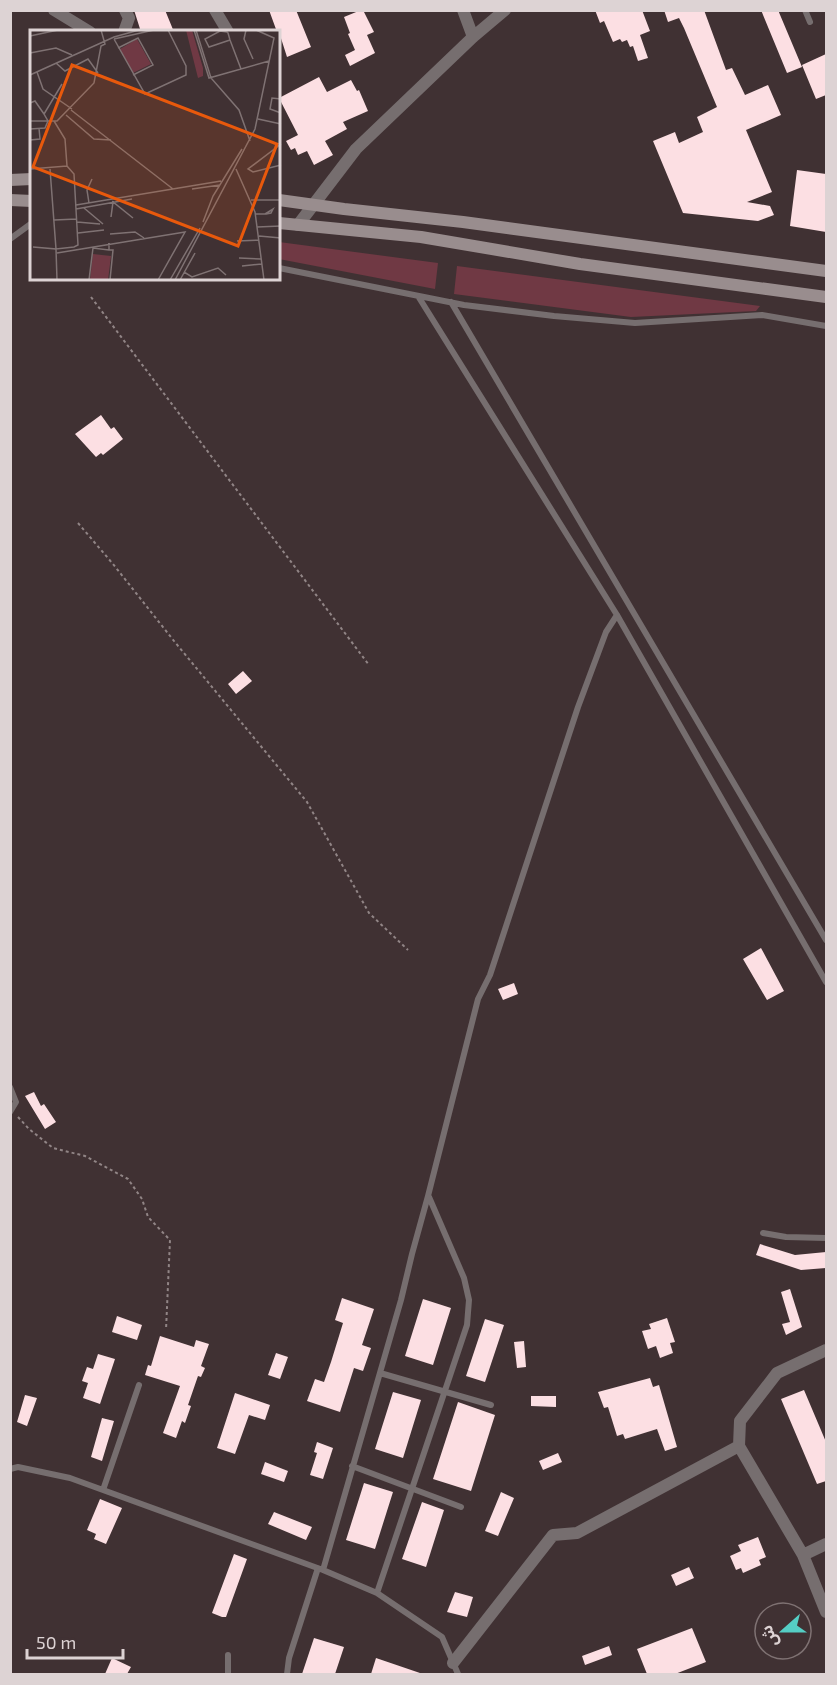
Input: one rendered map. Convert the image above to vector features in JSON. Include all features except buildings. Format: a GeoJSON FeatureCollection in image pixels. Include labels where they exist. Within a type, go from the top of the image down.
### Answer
{"type":"FeatureCollection","features":[{"type":"Feature","properties":{"kind":"main road"},"geometry":{"type":"LineString","coordinates":[[10,180],[30,179]]}},
{"type":"Feature","properties":{"kind":"main road"},"geometry":{"type":"LineString","coordinates":[[10,200],[30,201]]}},
{"type":"Feature","properties":{"kind":"main road"},"geometry":{"type":"LineString","coordinates":[[280,200],[463,222],[826,271]]}},
{"type":"Feature","properties":{"kind":"main road"},"geometry":{"type":"LineString","coordinates":[[280,223],[421,237],[580,264],[826,297]]}},
{"type":"Feature","properties":{"kind":"street"},"geometry":{"type":"LineString","coordinates":[[54,10],[87,30]]}},
{"type":"Feature","properties":{"kind":"street"},"geometry":{"type":"LineString","coordinates":[[125,10],[129,18],[125,30]]}},
{"type":"Feature","properties":{"kind":"street"},"geometry":{"type":"LineString","coordinates":[[215,10],[227,30]]}},
{"type":"Feature","properties":{"kind":"street"},"geometry":{"type":"LineString","coordinates":[[463,10],[473,37]]}},
{"type":"Feature","properties":{"kind":"street"},"geometry":{"type":"LineString","coordinates":[[298,225],[356,149],[473,37],[505,10]]}},
{"type":"Feature","properties":{"kind":"street"},"geometry":{"type":"LineString","coordinates":[[826,1350],[777,1373],[740,1421],[739,1446],[802,1555],[826,1612]]}},
{"type":"Feature","properties":{"kind":"street"},"geometry":{"type":"LineString","coordinates":[[456,1668],[553,1535],[577,1533],[739,1446]]}},
{"type":"Feature","properties":{"kind":"street"},"geometry":{"type":"LineString","coordinates":[[802,1555],[826,1544]]}},
{"type":"Feature","properties":{"kind":"lane"},"geometry":{"type":"LineString","coordinates":[[805,10],[810,22]]}},
{"type":"Feature","properties":{"kind":"lane"},"geometry":{"type":"LineString","coordinates":[[10,239],[30,224]]}},
{"type":"Feature","properties":{"kind":"lane"},"geometry":{"type":"LineString","coordinates":[[280,268],[451,302],[554,316],[634,322],[762,315],[826,326]]}},
{"type":"Feature","properties":{"kind":"lane"},"geometry":{"type":"LineString","coordinates":[[418,296],[617,615],[826,982]]}},
{"type":"Feature","properties":{"kind":"lane"},"geometry":{"type":"LineString","coordinates":[[451,302],[826,940]]}},
{"type":"Feature","properties":{"kind":"lane"},"geometry":{"type":"LineString","coordinates":[[287,1674],[289,1658],[320,1569],[380,1373],[478,999],[490,975],[578,707],[606,632],[617,615]]}},
{"type":"Feature","properties":{"kind":"lane"},"geometry":{"type":"LineString","coordinates":[[10,1087],[16,1102],[12,1111]]}},
{"type":"Feature","properties":{"kind":"lane"},"geometry":{"type":"LineString","coordinates":[[377,1593],[467,1325],[470,1300],[464,1278],[428,1196]]}},
{"type":"Feature","properties":{"kind":"lane"},"geometry":{"type":"LineString","coordinates":[[763,1233],[786,1237],[826,1238]]}},
{"type":"Feature","properties":{"kind":"lane"},"geometry":{"type":"LineString","coordinates":[[380,1373],[491,1405]]}},
{"type":"Feature","properties":{"kind":"lane"},"geometry":{"type":"LineString","coordinates":[[103,1490],[139,1385]]}},
{"type":"Feature","properties":{"kind":"lane"},"geometry":{"type":"LineString","coordinates":[[352,1466],[461,1507]]}},
{"type":"Feature","properties":{"kind":"lane"},"geometry":{"type":"LineString","coordinates":[[10,1469],[18,1467],[70,1478],[320,1569],[377,1593],[442,1638],[456,1668]]}},
{"type":"Feature","properties":{"kind":"lane"},"geometry":{"type":"LineString","coordinates":[[228,1655],[228,1674]]}},
{"type":"Feature","properties":{"kind":"path"},"geometry":{"type":"LineString","coordinates":[[91,297],[369,665]]}},
{"type":"Feature","properties":{"kind":"path"},"geometry":{"type":"LineString","coordinates":[[78,523],[307,802],[369,913],[408,950]]}},
{"type":"Feature","properties":{"kind":"path"},"geometry":{"type":"LineString","coordinates":[[12,1111],[42,1141],[53,1148],[85,1156],[128,1179],[142,1199],[148,1217],[170,1240],[166,1330]]}},
{"type":"Feature","properties":{"kind":"shaded area"},"geometry":{"type":"Polygon","coordinates":[[[280,242],[438,263],[435,289],[280,259],[280,242]]]}},
{"type":"Feature","properties":{"kind":"shaded area"},"geometry":{"type":"Polygon","coordinates":[[[457,266],[760,306],[756,311],[631,317],[454,294],[457,266]]]}}]}
